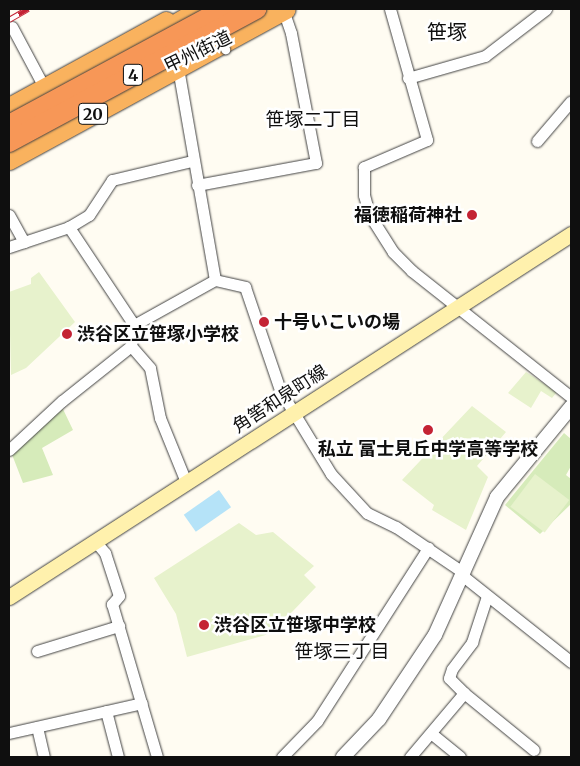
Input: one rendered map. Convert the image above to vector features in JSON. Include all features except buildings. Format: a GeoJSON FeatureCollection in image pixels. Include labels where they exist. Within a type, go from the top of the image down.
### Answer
{"type":"FeatureCollection","features":[{"type":"Feature","properties":{"kind":"highway","name":"甲州街道"},"geometry":{"type":"LineString","coordinates":[[9,116],[164,20],[189,9]]}},
{"type":"Feature","properties":{"kind":"highway","name":"甲州街道"},"geometry":{"type":"LineString","coordinates":[[164,20],[200,9]]}},
{"type":"Feature","properties":{"kind":"highway","name":"4"},"geometry":{"type":"LineString","coordinates":[[9,125],[224,9]]}},
{"type":"Feature","properties":{"kind":"highway","name":"4"},"geometry":{"type":"LineString","coordinates":[[9,142],[256,9]]}},
{"type":"Feature","properties":{"kind":"highway","name":"甲州街道"},"geometry":{"type":"LineString","coordinates":[[9,152],[284,9]]}},
{"type":"Feature","properties":{"kind":"highway","name":"20"},"geometry":{"type":"LineString","coordinates":[[9,160],[177,65]]}},
{"type":"Feature","properties":{"kind":"highway","name":"20"},"geometry":{"type":"LineString","coordinates":[[9,107],[53,87]]}},
{"type":"Feature","properties":{"kind":"main road","name":"角筈和泉町線"},"geometry":{"type":"LineString","coordinates":[[9,597],[571,234]]}},
{"type":"Feature","properties":{"kind":"street"},"geometry":{"type":"LineString","coordinates":[[209,9],[225,49]]}},
{"type":"Feature","properties":{"kind":"street"},"geometry":{"type":"LineString","coordinates":[[197,185],[316,163],[291,33],[284,9]]}},
{"type":"Feature","properties":{"kind":"street"},"geometry":{"type":"LineString","coordinates":[[390,9],[408,78],[428,140],[364,167],[364,195],[369,214],[393,252],[412,271],[460,306],[571,397]]}},
{"type":"Feature","properties":{"kind":"street"},"geometry":{"type":"LineString","coordinates":[[408,78],[485,56],[546,9]]}},
{"type":"Feature","properties":{"kind":"street"},"geometry":{"type":"LineString","coordinates":[[164,20],[177,65],[192,161],[215,280]]}},
{"type":"Feature","properties":{"kind":"street"},"geometry":{"type":"LineString","coordinates":[[12,27],[53,87]]}},
{"type":"Feature","properties":{"kind":"street"},"geometry":{"type":"LineString","coordinates":[[537,141],[571,101]]}},
{"type":"Feature","properties":{"kind":"street"},"geometry":{"type":"LineString","coordinates":[[9,247],[68,227],[89,215],[112,180],[192,161]]}},
{"type":"Feature","properties":{"kind":"street"},"geometry":{"type":"LineString","coordinates":[[9,215],[24,242]]}},
{"type":"Feature","properties":{"kind":"street"},"geometry":{"type":"LineString","coordinates":[[10,444],[131,346],[134,325],[68,227]]}},
{"type":"Feature","properties":{"kind":"street"},"geometry":{"type":"LineString","coordinates":[[134,325],[215,280],[245,287],[263,349],[292,414],[332,474],[366,513],[428,548],[571,662]]}},
{"type":"Feature","properties":{"kind":"street"},"geometry":{"type":"LineString","coordinates":[[131,346],[150,368],[160,418],[186,482]]}},
{"type":"Feature","properties":{"kind":"street"},"geometry":{"type":"LineString","coordinates":[[343,757],[378,719],[435,635],[497,498],[571,407]]}},
{"type":"Feature","properties":{"kind":"street"},"geometry":{"type":"LineString","coordinates":[[95,541],[105,553],[119,596],[112,604],[157,757]]}},
{"type":"Feature","properties":{"kind":"street"},"geometry":{"type":"LineString","coordinates":[[282,757],[317,721],[428,548]]}},
{"type":"Feature","properties":{"kind":"street"},"geometry":{"type":"LineString","coordinates":[[488,596],[472,642],[449,678],[464,694],[534,750]]}},
{"type":"Feature","properties":{"kind":"street"},"geometry":{"type":"LineString","coordinates":[[37,651],[119,626]]}},
{"type":"Feature","properties":{"kind":"street"},"geometry":{"type":"LineString","coordinates":[[410,757],[432,734],[464,694]]}},
{"type":"Feature","properties":{"kind":"street"},"geometry":{"type":"LineString","coordinates":[[9,733],[142,703]]}},
{"type":"Feature","properties":{"kind":"street"},"geometry":{"type":"LineString","coordinates":[[106,711],[118,757]]}},
{"type":"Feature","properties":{"kind":"street"},"geometry":{"type":"LineString","coordinates":[[36,727],[44,757]]}},
{"type":"Feature","properties":{"kind":"street"},"geometry":{"type":"LineString","coordinates":[[432,734],[460,757]]}},
{"type":"Feature","properties":{"kind":"green space"},"geometry":{"type":"Polygon","coordinates":[[[39,272],[75,322],[26,368],[11,375],[9,292],[31,284],[31,278],[39,272]]]}},
{"type":"Feature","properties":{"kind":"green space"},"geometry":{"type":"Polygon","coordinates":[[[526,372],[557,392],[552,398],[541,391],[531,408],[508,393],[526,372]]]}},
{"type":"Feature","properties":{"kind":"green space"},"geometry":{"type":"Polygon","coordinates":[[[472,406],[506,432],[477,466],[488,477],[466,530],[432,510],[434,505],[402,480],[472,406]]]}},
{"type":"Feature","properties":{"kind":"green space"},"geometry":{"type":"Polygon","coordinates":[[[62,407],[73,430],[42,448],[53,475],[23,483],[11,452],[62,407]]]}},
{"type":"Feature","properties":{"kind":"green space"},"geometry":{"type":"Polygon","coordinates":[[[564,433],[571,439],[571,466],[566,475],[571,479],[571,504],[540,534],[505,505],[564,433]]]}},
{"type":"Feature","properties":{"kind":"green space"},"geometry":{"type":"Polygon","coordinates":[[[535,474],[569,500],[545,533],[510,507],[535,474]]]}},
{"type":"Feature","properties":{"kind":"green space"},"geometry":{"type":"Polygon","coordinates":[[[239,523],[256,535],[273,532],[314,566],[304,575],[316,587],[292,612],[268,629],[269,634],[187,657],[176,614],[154,578],[239,523]]]}},
{"type":"Feature","properties":{"kind":"water"},"geometry":{"type":"Polygon","coordinates":[[[219,490],[231,507],[196,532],[184,515],[219,490]]]}},
{"type":"Feature","properties":{"kind":"railway"},"geometry":{"type":"LineString","coordinates":[[9,20],[28,9]]}},
{"type":"Feature","properties":{"kind":"place","name":"福徳稲荷神社"},"geometry":{"type":"Point","coordinates":[472,215]}},
{"type":"Feature","properties":{"kind":"place","name":"十号いこいの場"},"geometry":{"type":"Point","coordinates":[264,322]}},
{"type":"Feature","properties":{"kind":"place","name":"渋谷区立笹塚小学校"},"geometry":{"type":"Point","coordinates":[67,334]}},
{"type":"Feature","properties":{"kind":"place","name":"私立 富士見丘中学高等学校"},"geometry":{"type":"Point","coordinates":[428,430]}},
{"type":"Feature","properties":{"kind":"place","name":"渋谷区立笹塚中学校"},"geometry":{"type":"Point","coordinates":[204,625]}},
{"type":"Feature","properties":{"kind":"district","name":"笹塚"},"geometry":{"type":"Point","coordinates":[447,31]}},
{"type":"Feature","properties":{"kind":"district","name":"笹塚二丁目"},"geometry":{"type":"Point","coordinates":[313,120]}},
{"type":"Feature","properties":{"kind":"district","name":"笹塚三丁目"},"geometry":{"type":"Point","coordinates":[342,652]}}]}
